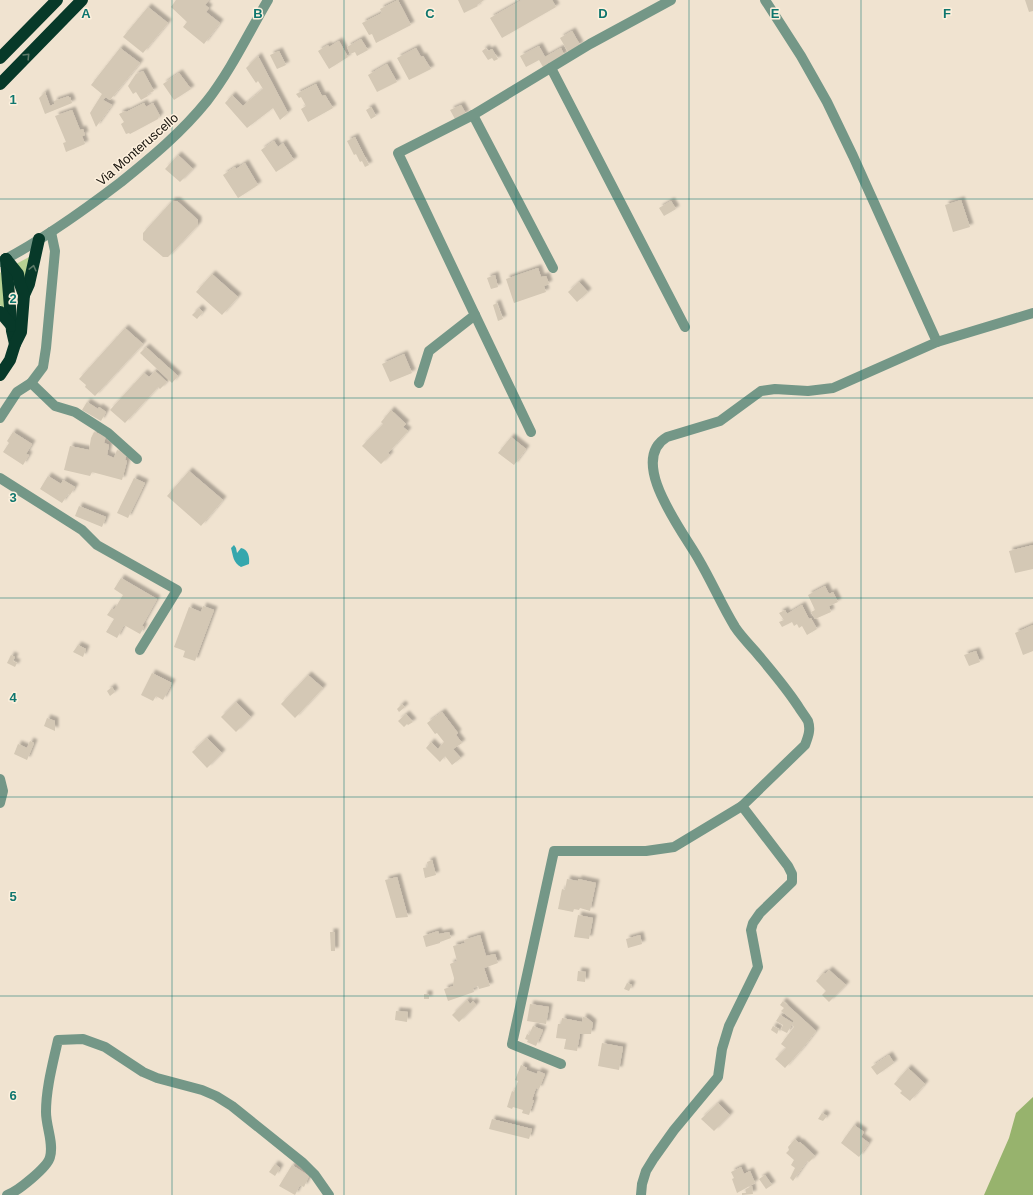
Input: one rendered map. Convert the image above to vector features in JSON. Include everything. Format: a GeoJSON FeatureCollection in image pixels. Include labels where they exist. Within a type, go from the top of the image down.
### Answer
{"type":"FeatureCollection","features":[{"type":"Feature","properties":{"kind":"highway"},"geometry":{"type":"LineString","coordinates":[[0,58],[58,0]]}},
{"type":"Feature","properties":{"kind":"highway"},"geometry":{"type":"LineString","coordinates":[[0,84],[82,0]]}},
{"type":"Feature","properties":{"kind":"highway"},"geometry":{"type":"LineString","coordinates":[[0,375],[10,360],[21,332],[24,295],[29,284],[39,240]]}},
{"type":"Feature","properties":{"kind":"highway"},"geometry":{"type":"LineString","coordinates":[[3,260],[18,274],[24,295]]}},
{"type":"Feature","properties":{"kind":"highway"},"geometry":{"type":"LineString","coordinates":[[3,260],[15,344]]}},
{"type":"Feature","properties":{"kind":"highway"},"geometry":{"type":"LineString","coordinates":[[0,312],[12,326]]}},
{"type":"Feature","properties":{"kind":"street","name":"Via Monteruscello"},"geometry":{"type":"LineString","coordinates":[[3,260],[39,240],[105,194],[183,129],[207,100],[231,65],[268,0]]}},
{"type":"Feature","properties":{"kind":"street"},"geometry":{"type":"LineString","coordinates":[[531,432],[398,153],[473,115],[590,44],[671,0]]}},
{"type":"Feature","properties":{"kind":"street"},"geometry":{"type":"LineString","coordinates":[[765,0],[801,56],[827,102],[937,342]]}},
{"type":"Feature","properties":{"kind":"street"},"geometry":{"type":"LineString","coordinates":[[551,68],[685,327]]}},
{"type":"Feature","properties":{"kind":"street"},"geometry":{"type":"LineString","coordinates":[[473,115],[553,268]]}},
{"type":"Feature","properties":{"kind":"street"},"geometry":{"type":"LineString","coordinates":[[0,418],[17,392],[31,384],[42,367],[46,348],[54,251],[51,232]]}},
{"type":"Feature","properties":{"kind":"street"},"geometry":{"type":"LineString","coordinates":[[561,1064],[512,1044],[554,851],[646,851],[674,847],[742,806],[805,745],[810,733],[808,722],[787,690],[736,628],[699,560],[666,507],[657,486],[653,469],[652,460],[654,449],[660,441],[667,437],[720,421],[761,392],[775,389],[808,391],[833,388],[937,342],[1033,313]]}},
{"type":"Feature","properties":{"kind":"street"},"geometry":{"type":"LineString","coordinates":[[419,383],[429,351],[475,315]]}},
{"type":"Feature","properties":{"kind":"street"},"geometry":{"type":"LineString","coordinates":[[31,384],[55,406],[75,412],[108,433],[137,459]]}},
{"type":"Feature","properties":{"kind":"street"},"geometry":{"type":"LineString","coordinates":[[0,478],[82,530],[98,545],[177,590],[140,650]]}},
{"type":"Feature","properties":{"kind":"street"},"geometry":{"type":"LineString","coordinates":[[0,779],[3,791],[0,803]]}},
{"type":"Feature","properties":{"kind":"street"},"geometry":{"type":"LineString","coordinates":[[641,1195],[642,1184],[646,1171],[654,1158],[674,1130],[718,1076],[722,1049],[729,1026],[758,967],[751,930],[753,923],[760,913],[792,882],[792,874],[788,866],[742,806]]}},
{"type":"Feature","properties":{"kind":"street"},"geometry":{"type":"LineString","coordinates":[[7,1195],[43,1169],[50,1159],[52,1149],[47,1126],[46,1111],[51,1070],[58,1040],[83,1039],[105,1047],[143,1072],[157,1078],[202,1090],[216,1096],[232,1106],[303,1163],[315,1175],[329,1195]]}},
{"type":"Feature","properties":{"kind":"green space"},"geometry":{"type":"Polygon","coordinates":[[[31,256],[25,281],[16,264],[31,256]]]}},
{"type":"Feature","properties":{"kind":"green space"},"geometry":{"type":"Polygon","coordinates":[[[1,272],[6,310],[0,305],[1,272]]]}},
{"type":"Feature","properties":{"kind":"green space"},"geometry":{"type":"Polygon","coordinates":[[[1033,1097],[1033,1195],[984,1195],[1009,1138],[1016,1113],[1033,1097]]]}},
{"type":"Feature","properties":{"kind":"water"},"geometry":{"type":"Polygon","coordinates":[[[234,545],[237,553],[241,548],[247,552],[249,556],[249,564],[241,567],[236,563],[231,548],[234,545]]]}},
{"type":"Feature","properties":{"kind":"building"},"geometry":{"type":"Polygon","coordinates":[[[176,0],[209,0],[205,5],[209,8],[206,12],[220,23],[204,44],[183,27],[187,22],[171,7],[176,0]]]}},
{"type":"Feature","properties":{"kind":"building"},"geometry":{"type":"Polygon","coordinates":[[[398,0],[411,25],[376,43],[372,34],[369,35],[362,23],[382,13],[380,9],[398,0]]]}},
{"type":"Feature","properties":{"kind":"building"},"geometry":{"type":"Polygon","coordinates":[[[458,0],[484,0],[477,5],[478,6],[464,13],[458,0]]]}},
{"type":"Feature","properties":{"kind":"building"},"geometry":{"type":"Polygon","coordinates":[[[522,0],[552,0],[556,7],[502,38],[490,18],[522,0]]]}},
{"type":"Feature","properties":{"kind":"building"},"geometry":{"type":"Polygon","coordinates":[[[1025,0],[1033,0],[1033,11],[1029,12],[1025,0]]]}},
{"type":"Feature","properties":{"kind":"building"},"geometry":{"type":"Polygon","coordinates":[[[148,7],[168,23],[143,53],[123,37],[148,7]]]}},
{"type":"Feature","properties":{"kind":"building"},"geometry":{"type":"Polygon","coordinates":[[[572,31],[580,45],[568,52],[560,38],[572,31]]]}},
{"type":"Feature","properties":{"kind":"building"},"geometry":{"type":"Polygon","coordinates":[[[361,39],[368,50],[357,56],[355,52],[350,54],[347,47],[361,39]]]}},
{"type":"Feature","properties":{"kind":"building"},"geometry":{"type":"Polygon","coordinates":[[[339,41],[348,57],[329,69],[318,51],[339,41]]]}},
{"type":"Feature","properties":{"kind":"building"},"geometry":{"type":"Polygon","coordinates":[[[539,46],[545,57],[561,48],[564,55],[543,67],[539,60],[526,67],[520,56],[539,46]]]}},
{"type":"Feature","properties":{"kind":"building"},"geometry":{"type":"Polygon","coordinates":[[[120,48],[140,63],[110,100],[106,97],[103,100],[112,105],[96,127],[90,113],[102,94],[91,85],[120,48]]]}},
{"type":"Feature","properties":{"kind":"building"},"geometry":{"type":"Polygon","coordinates":[[[416,48],[431,69],[409,80],[397,58],[416,48]]]}},
{"type":"Feature","properties":{"kind":"building"},"geometry":{"type":"Polygon","coordinates":[[[486,48],[488,51],[492,49],[498,59],[494,61],[492,58],[488,60],[482,51],[486,48]]]}},
{"type":"Feature","properties":{"kind":"building"},"geometry":{"type":"Polygon","coordinates":[[[279,51],[286,65],[277,69],[270,55],[279,51]]]}},
{"type":"Feature","properties":{"kind":"building"},"geometry":{"type":"Polygon","coordinates":[[[258,56],[288,113],[280,120],[273,108],[247,128],[225,103],[232,95],[243,106],[263,89],[258,81],[256,83],[246,68],[258,56]]]}},
{"type":"Feature","properties":{"kind":"building"},"geometry":{"type":"Polygon","coordinates":[[[387,64],[397,82],[377,92],[368,75],[387,64]]]}},
{"type":"Feature","properties":{"kind":"building"},"geometry":{"type":"Polygon","coordinates":[[[143,71],[154,91],[147,94],[148,96],[141,100],[136,92],[133,94],[128,86],[136,74],[143,71]]]}},
{"type":"Feature","properties":{"kind":"building"},"geometry":{"type":"Polygon","coordinates":[[[179,73],[191,89],[174,100],[163,84],[179,73]]]}},
{"type":"Feature","properties":{"kind":"building"},"geometry":{"type":"Polygon","coordinates":[[[316,84],[322,96],[325,95],[333,108],[308,122],[301,109],[306,106],[301,97],[299,98],[296,94],[316,84]]]}},
{"type":"Feature","properties":{"kind":"building"},"geometry":{"type":"Polygon","coordinates":[[[45,92],[50,106],[54,104],[54,101],[69,96],[72,103],[45,114],[39,98],[45,92]]]}},
{"type":"Feature","properties":{"kind":"building"},"geometry":{"type":"Polygon","coordinates":[[[144,103],[146,107],[153,103],[160,116],[158,119],[130,134],[126,134],[121,124],[124,122],[119,114],[144,103]]]}},
{"type":"Feature","properties":{"kind":"building"},"geometry":{"type":"Polygon","coordinates":[[[461,105],[466,114],[455,119],[450,110],[461,105]]]}},
{"type":"Feature","properties":{"kind":"building"},"geometry":{"type":"Polygon","coordinates":[[[371,107],[376,116],[371,119],[366,110],[371,107]]]}},
{"type":"Feature","properties":{"kind":"building"},"geometry":{"type":"Polygon","coordinates":[[[72,110],[80,130],[83,129],[85,135],[82,136],[85,144],[66,152],[63,143],[66,142],[55,116],[72,110]]]}},
{"type":"Feature","properties":{"kind":"building"},"geometry":{"type":"Polygon","coordinates":[[[355,137],[369,165],[365,167],[362,161],[360,162],[356,154],[354,155],[347,141],[355,137]]]}},
{"type":"Feature","properties":{"kind":"building"},"geometry":{"type":"Polygon","coordinates":[[[274,141],[278,147],[283,143],[294,160],[276,172],[261,150],[274,141]]]}},
{"type":"Feature","properties":{"kind":"building"},"geometry":{"type":"Polygon","coordinates":[[[178,155],[193,169],[180,182],[165,169],[178,155]]]}},
{"type":"Feature","properties":{"kind":"building"},"geometry":{"type":"Polygon","coordinates":[[[245,163],[258,185],[238,198],[223,175],[235,167],[236,169],[245,163]]]}},
{"type":"Feature","properties":{"kind":"building"},"geometry":{"type":"Polygon","coordinates":[[[961,200],[970,227],[953,232],[945,205],[961,200]]]}},
{"type":"Feature","properties":{"kind":"building"},"geometry":{"type":"Polygon","coordinates":[[[172,201],[177,201],[198,220],[198,225],[168,257],[163,257],[143,240],[143,233],[172,201]]]}},
{"type":"Feature","properties":{"kind":"building"},"geometry":{"type":"Polygon","coordinates":[[[671,201],[676,209],[664,216],[659,208],[671,201]]]}},
{"type":"Feature","properties":{"kind":"building"},"geometry":{"type":"Polygon","coordinates":[[[538,268],[541,277],[546,276],[549,284],[544,286],[546,292],[514,303],[506,279],[538,268]]]}},
{"type":"Feature","properties":{"kind":"building"},"geometry":{"type":"Polygon","coordinates":[[[212,274],[238,297],[222,315],[196,292],[212,274]]]}},
{"type":"Feature","properties":{"kind":"building"},"geometry":{"type":"Polygon","coordinates":[[[495,275],[498,287],[491,289],[487,278],[495,275]]]}},
{"type":"Feature","properties":{"kind":"building"},"geometry":{"type":"Polygon","coordinates":[[[579,282],[588,292],[577,302],[568,292],[579,282]]]}},
{"type":"Feature","properties":{"kind":"building"},"geometry":{"type":"Polygon","coordinates":[[[497,303],[503,319],[498,321],[493,305],[497,303]]]}},
{"type":"Feature","properties":{"kind":"building"},"geometry":{"type":"Polygon","coordinates":[[[199,308],[203,312],[197,319],[192,315],[199,308]]]}},
{"type":"Feature","properties":{"kind":"building"},"geometry":{"type":"Polygon","coordinates":[[[125,328],[143,344],[95,396],[79,379],[125,328]]]}},
{"type":"Feature","properties":{"kind":"building"},"geometry":{"type":"Polygon","coordinates":[[[146,347],[178,376],[172,383],[140,353],[146,347]]]}},
{"type":"Feature","properties":{"kind":"building"},"geometry":{"type":"Polygon","coordinates":[[[404,354],[412,373],[390,382],[382,364],[404,354]]]}},
{"type":"Feature","properties":{"kind":"building"},"geometry":{"type":"Polygon","coordinates":[[[155,371],[167,382],[160,389],[158,387],[125,423],[110,410],[144,373],[149,377],[155,371]]]}},
{"type":"Feature","properties":{"kind":"building"},"geometry":{"type":"Polygon","coordinates":[[[87,402],[106,412],[101,421],[82,410],[87,402]]]}},
{"type":"Feature","properties":{"kind":"building"},"geometry":{"type":"Polygon","coordinates":[[[391,410],[406,424],[403,427],[408,431],[388,453],[390,455],[381,464],[362,446],[383,424],[381,422],[391,410]]]}},
{"type":"Feature","properties":{"kind":"building"},"geometry":{"type":"Polygon","coordinates":[[[13,432],[32,444],[26,454],[29,455],[23,465],[3,452],[9,443],[7,441],[13,432]]]}},
{"type":"Feature","properties":{"kind":"building"},"geometry":{"type":"Polygon","coordinates":[[[94,432],[106,436],[104,443],[109,445],[107,455],[114,458],[117,450],[127,454],[125,460],[127,461],[122,480],[92,472],[90,476],[64,470],[70,446],[89,450],[91,438],[94,432]]]}},
{"type":"Feature","properties":{"kind":"building"},"geometry":{"type":"Polygon","coordinates":[[[511,437],[526,449],[514,465],[498,453],[511,437]]]}},
{"type":"Feature","properties":{"kind":"building"},"geometry":{"type":"Polygon","coordinates":[[[189,471],[223,500],[201,526],[167,496],[189,471]]]}},
{"type":"Feature","properties":{"kind":"building"},"geometry":{"type":"Polygon","coordinates":[[[48,476],[61,484],[63,480],[75,487],[62,503],[40,489],[48,476]]]}},
{"type":"Feature","properties":{"kind":"building"},"geometry":{"type":"Polygon","coordinates":[[[134,478],[145,483],[128,518],[117,513],[134,478]]]}},
{"type":"Feature","properties":{"kind":"building"},"geometry":{"type":"Polygon","coordinates":[[[79,506],[106,517],[102,527],[75,516],[79,506]]]}},
{"type":"Feature","properties":{"kind":"building"},"geometry":{"type":"Polygon","coordinates":[[[1033,545],[1033,569],[1015,573],[1009,551],[1033,545]]]}},
{"type":"Feature","properties":{"kind":"building"},"geometry":{"type":"Polygon","coordinates":[[[121,578],[157,599],[142,626],[144,627],[140,634],[124,625],[117,638],[106,632],[114,619],[107,615],[112,608],[114,610],[123,595],[114,589],[121,578]]]}},
{"type":"Feature","properties":{"kind":"building"},"geometry":{"type":"Polygon","coordinates":[[[825,586],[829,594],[833,592],[838,602],[829,606],[831,612],[815,619],[811,612],[815,610],[808,595],[825,586]]]}},
{"type":"Feature","properties":{"kind":"building"},"geometry":{"type":"Polygon","coordinates":[[[802,605],[809,619],[811,618],[817,629],[807,635],[802,626],[799,628],[797,624],[794,626],[792,622],[782,627],[779,622],[784,620],[779,613],[785,610],[787,614],[802,605]]]}},
{"type":"Feature","properties":{"kind":"building"},"geometry":{"type":"Polygon","coordinates":[[[203,606],[214,610],[195,661],[183,657],[185,651],[174,647],[189,607],[201,612],[203,606]]]}},
{"type":"Feature","properties":{"kind":"building"},"geometry":{"type":"Polygon","coordinates":[[[1033,625],[1033,651],[1023,655],[1015,633],[1033,625]]]}},
{"type":"Feature","properties":{"kind":"building"},"geometry":{"type":"Polygon","coordinates":[[[78,645],[86,649],[83,657],[73,652],[78,645]]]}},
{"type":"Feature","properties":{"kind":"building"},"geometry":{"type":"Polygon","coordinates":[[[976,651],[980,662],[969,666],[964,655],[976,651]]]}},
{"type":"Feature","properties":{"kind":"building"},"geometry":{"type":"Polygon","coordinates":[[[11,655],[15,657],[13,661],[17,663],[15,667],[7,663],[11,655]]]}},
{"type":"Feature","properties":{"kind":"building"},"geometry":{"type":"Polygon","coordinates":[[[152,673],[172,683],[163,700],[156,696],[153,701],[141,695],[152,673]]]}},
{"type":"Feature","properties":{"kind":"building"},"geometry":{"type":"Polygon","coordinates":[[[308,675],[323,688],[295,718],[281,704],[308,675]]]}},
{"type":"Feature","properties":{"kind":"building"},"geometry":{"type":"Polygon","coordinates":[[[112,687],[115,692],[110,696],[107,691],[112,687]]]}},
{"type":"Feature","properties":{"kind":"building"},"geometry":{"type":"Polygon","coordinates":[[[236,702],[251,717],[236,732],[221,717],[236,702]]]}},
{"type":"Feature","properties":{"kind":"building"},"geometry":{"type":"Polygon","coordinates":[[[402,704],[405,707],[399,712],[397,709],[402,704]]]}},
{"type":"Feature","properties":{"kind":"building"},"geometry":{"type":"Polygon","coordinates":[[[442,712],[458,733],[456,735],[462,743],[453,749],[461,758],[452,765],[445,756],[440,762],[426,748],[431,742],[438,749],[444,742],[437,733],[435,734],[427,723],[442,712]]]}},
{"type":"Feature","properties":{"kind":"building"},"geometry":{"type":"Polygon","coordinates":[[[406,714],[413,722],[404,727],[398,721],[406,714]]]}},
{"type":"Feature","properties":{"kind":"building"},"geometry":{"type":"Polygon","coordinates":[[[47,718],[55,721],[55,731],[44,726],[47,718]]]}},
{"type":"Feature","properties":{"kind":"building"},"geometry":{"type":"Polygon","coordinates":[[[207,738],[222,753],[207,768],[192,752],[207,738]]]}},
{"type":"Feature","properties":{"kind":"building"},"geometry":{"type":"Polygon","coordinates":[[[30,741],[34,743],[27,760],[14,754],[18,744],[27,748],[30,741]]]}},
{"type":"Feature","properties":{"kind":"building"},"geometry":{"type":"Polygon","coordinates":[[[432,860],[436,875],[425,878],[423,868],[428,867],[427,862],[432,860]]]}},
{"type":"Feature","properties":{"kind":"building"},"geometry":{"type":"Polygon","coordinates":[[[397,877],[408,917],[396,918],[385,880],[397,877]]]}},
{"type":"Feature","properties":{"kind":"building"},"geometry":{"type":"Polygon","coordinates":[[[567,879],[578,881],[578,879],[596,883],[590,911],[580,908],[579,910],[574,909],[573,912],[558,909],[562,889],[565,890],[567,879]]]}},
{"type":"Feature","properties":{"kind":"building"},"geometry":{"type":"Polygon","coordinates":[[[578,915],[593,918],[589,939],[574,937],[578,915]]]}},
{"type":"Feature","properties":{"kind":"building"},"geometry":{"type":"Polygon","coordinates":[[[438,931],[439,934],[449,932],[451,938],[426,947],[423,936],[438,931]]]}},
{"type":"Feature","properties":{"kind":"building"},"geometry":{"type":"Polygon","coordinates":[[[330,932],[335,932],[335,951],[331,951],[330,932]]]}},
{"type":"Feature","properties":{"kind":"building"},"geometry":{"type":"Polygon","coordinates":[[[480,935],[486,956],[495,954],[498,963],[484,968],[490,986],[479,989],[478,986],[473,988],[474,992],[448,1001],[444,989],[453,986],[454,978],[450,964],[457,961],[453,946],[465,943],[464,940],[480,935]]]}},
{"type":"Feature","properties":{"kind":"building"},"geometry":{"type":"Polygon","coordinates":[[[640,935],[642,944],[628,948],[626,939],[640,935]]]}},
{"type":"Feature","properties":{"kind":"building"},"geometry":{"type":"Polygon","coordinates":[[[829,970],[846,985],[829,1002],[822,995],[826,991],[816,981],[823,973],[825,974],[829,970]]]}},
{"type":"Feature","properties":{"kind":"building"},"geometry":{"type":"Polygon","coordinates":[[[578,971],[586,972],[585,982],[577,981],[578,971]]]}},
{"type":"Feature","properties":{"kind":"building"},"geometry":{"type":"Polygon","coordinates":[[[627,983],[632,985],[629,991],[624,989],[627,983]]]}},
{"type":"Feature","properties":{"kind":"building"},"geometry":{"type":"Polygon","coordinates":[[[424,994],[429,994],[429,999],[424,999],[424,994]]]}},
{"type":"Feature","properties":{"kind":"building"},"geometry":{"type":"Polygon","coordinates":[[[467,1000],[470,1004],[473,1001],[476,1005],[459,1022],[452,1015],[467,1000]]]}},
{"type":"Feature","properties":{"kind":"building"},"geometry":{"type":"Polygon","coordinates":[[[783,1001],[816,1031],[785,1068],[775,1059],[786,1048],[781,1044],[794,1027],[792,1024],[787,1033],[781,1030],[783,1025],[776,1021],[780,1015],[793,1023],[794,1021],[781,1011],[784,1008],[780,1005],[783,1001]]]}},
{"type":"Feature","properties":{"kind":"building"},"geometry":{"type":"Polygon","coordinates":[[[530,1004],[549,1007],[546,1024],[527,1021],[530,1004]]]}},
{"type":"Feature","properties":{"kind":"building"},"geometry":{"type":"Polygon","coordinates":[[[396,1011],[408,1012],[407,1022],[395,1020],[396,1011]]]}},
{"type":"Feature","properties":{"kind":"building"},"geometry":{"type":"Polygon","coordinates":[[[583,1017],[587,1018],[593,1023],[591,1034],[580,1034],[577,1051],[564,1049],[566,1039],[556,1038],[558,1024],[561,1024],[562,1018],[582,1022],[583,1017]]]}},
{"type":"Feature","properties":{"kind":"building"},"geometry":{"type":"Polygon","coordinates":[[[533,1026],[543,1030],[536,1046],[527,1042],[528,1040],[525,1039],[527,1034],[529,1035],[533,1026]]]}},
{"type":"Feature","properties":{"kind":"building"},"geometry":{"type":"Polygon","coordinates":[[[773,1026],[779,1029],[777,1034],[771,1030],[773,1026]]]}},
{"type":"Feature","properties":{"kind":"building"},"geometry":{"type":"Polygon","coordinates":[[[602,1043],[623,1047],[619,1070],[598,1066],[602,1043]]]}},
{"type":"Feature","properties":{"kind":"building"},"geometry":{"type":"Polygon","coordinates":[[[889,1055],[894,1063],[877,1075],[871,1067],[889,1055]]]}},
{"type":"Feature","properties":{"kind":"building"},"geometry":{"type":"Polygon","coordinates":[[[521,1065],[527,1068],[526,1070],[537,1074],[538,1071],[545,1074],[539,1089],[536,1088],[529,1115],[522,1113],[523,1110],[507,1107],[512,1091],[514,1092],[518,1081],[515,1080],[521,1065]]]}},
{"type":"Feature","properties":{"kind":"building"},"geometry":{"type":"Polygon","coordinates":[[[908,1068],[925,1084],[910,1101],[900,1093],[902,1091],[894,1084],[908,1068]]]}},
{"type":"Feature","properties":{"kind":"building"},"geometry":{"type":"Polygon","coordinates":[[[718,1103],[730,1115],[714,1131],[701,1119],[718,1103]]]}},
{"type":"Feature","properties":{"kind":"building"},"geometry":{"type":"Polygon","coordinates":[[[822,1113],[827,1116],[823,1121],[818,1119],[822,1113]]]}},
{"type":"Feature","properties":{"kind":"building"},"geometry":{"type":"Polygon","coordinates":[[[492,1119],[532,1129],[529,1139],[489,1129],[492,1119]]]}},
{"type":"Feature","properties":{"kind":"building"},"geometry":{"type":"Polygon","coordinates":[[[854,1125],[864,1132],[861,1137],[869,1143],[859,1157],[841,1143],[854,1125]]]}},
{"type":"Feature","properties":{"kind":"building"},"geometry":{"type":"Polygon","coordinates":[[[795,1139],[815,1156],[809,1162],[807,1161],[793,1181],[790,1178],[795,1168],[791,1165],[794,1160],[786,1153],[789,1150],[788,1147],[795,1139]]]}},
{"type":"Feature","properties":{"kind":"building"},"geometry":{"type":"Polygon","coordinates":[[[275,1164],[280,1168],[275,1176],[269,1172],[275,1164]]]}},
{"type":"Feature","properties":{"kind":"building"},"geometry":{"type":"Polygon","coordinates":[[[292,1165],[309,1176],[304,1187],[300,1185],[295,1195],[279,1186],[292,1165]]]}},
{"type":"Feature","properties":{"kind":"building"},"geometry":{"type":"Polygon","coordinates":[[[741,1167],[744,1174],[750,1171],[755,1183],[737,1193],[732,1179],[734,1178],[731,1172],[741,1167]]]}},
{"type":"Feature","properties":{"kind":"building"},"geometry":{"type":"Polygon","coordinates":[[[765,1175],[772,1185],[766,1189],[759,1179],[765,1175]]]}},
{"type":"Feature","properties":{"kind":"building"},"geometry":{"type":"Polygon","coordinates":[[[752,1186],[753,1194],[742,1195],[742,1193],[746,1193],[746,1189],[752,1186]]]}}]}
